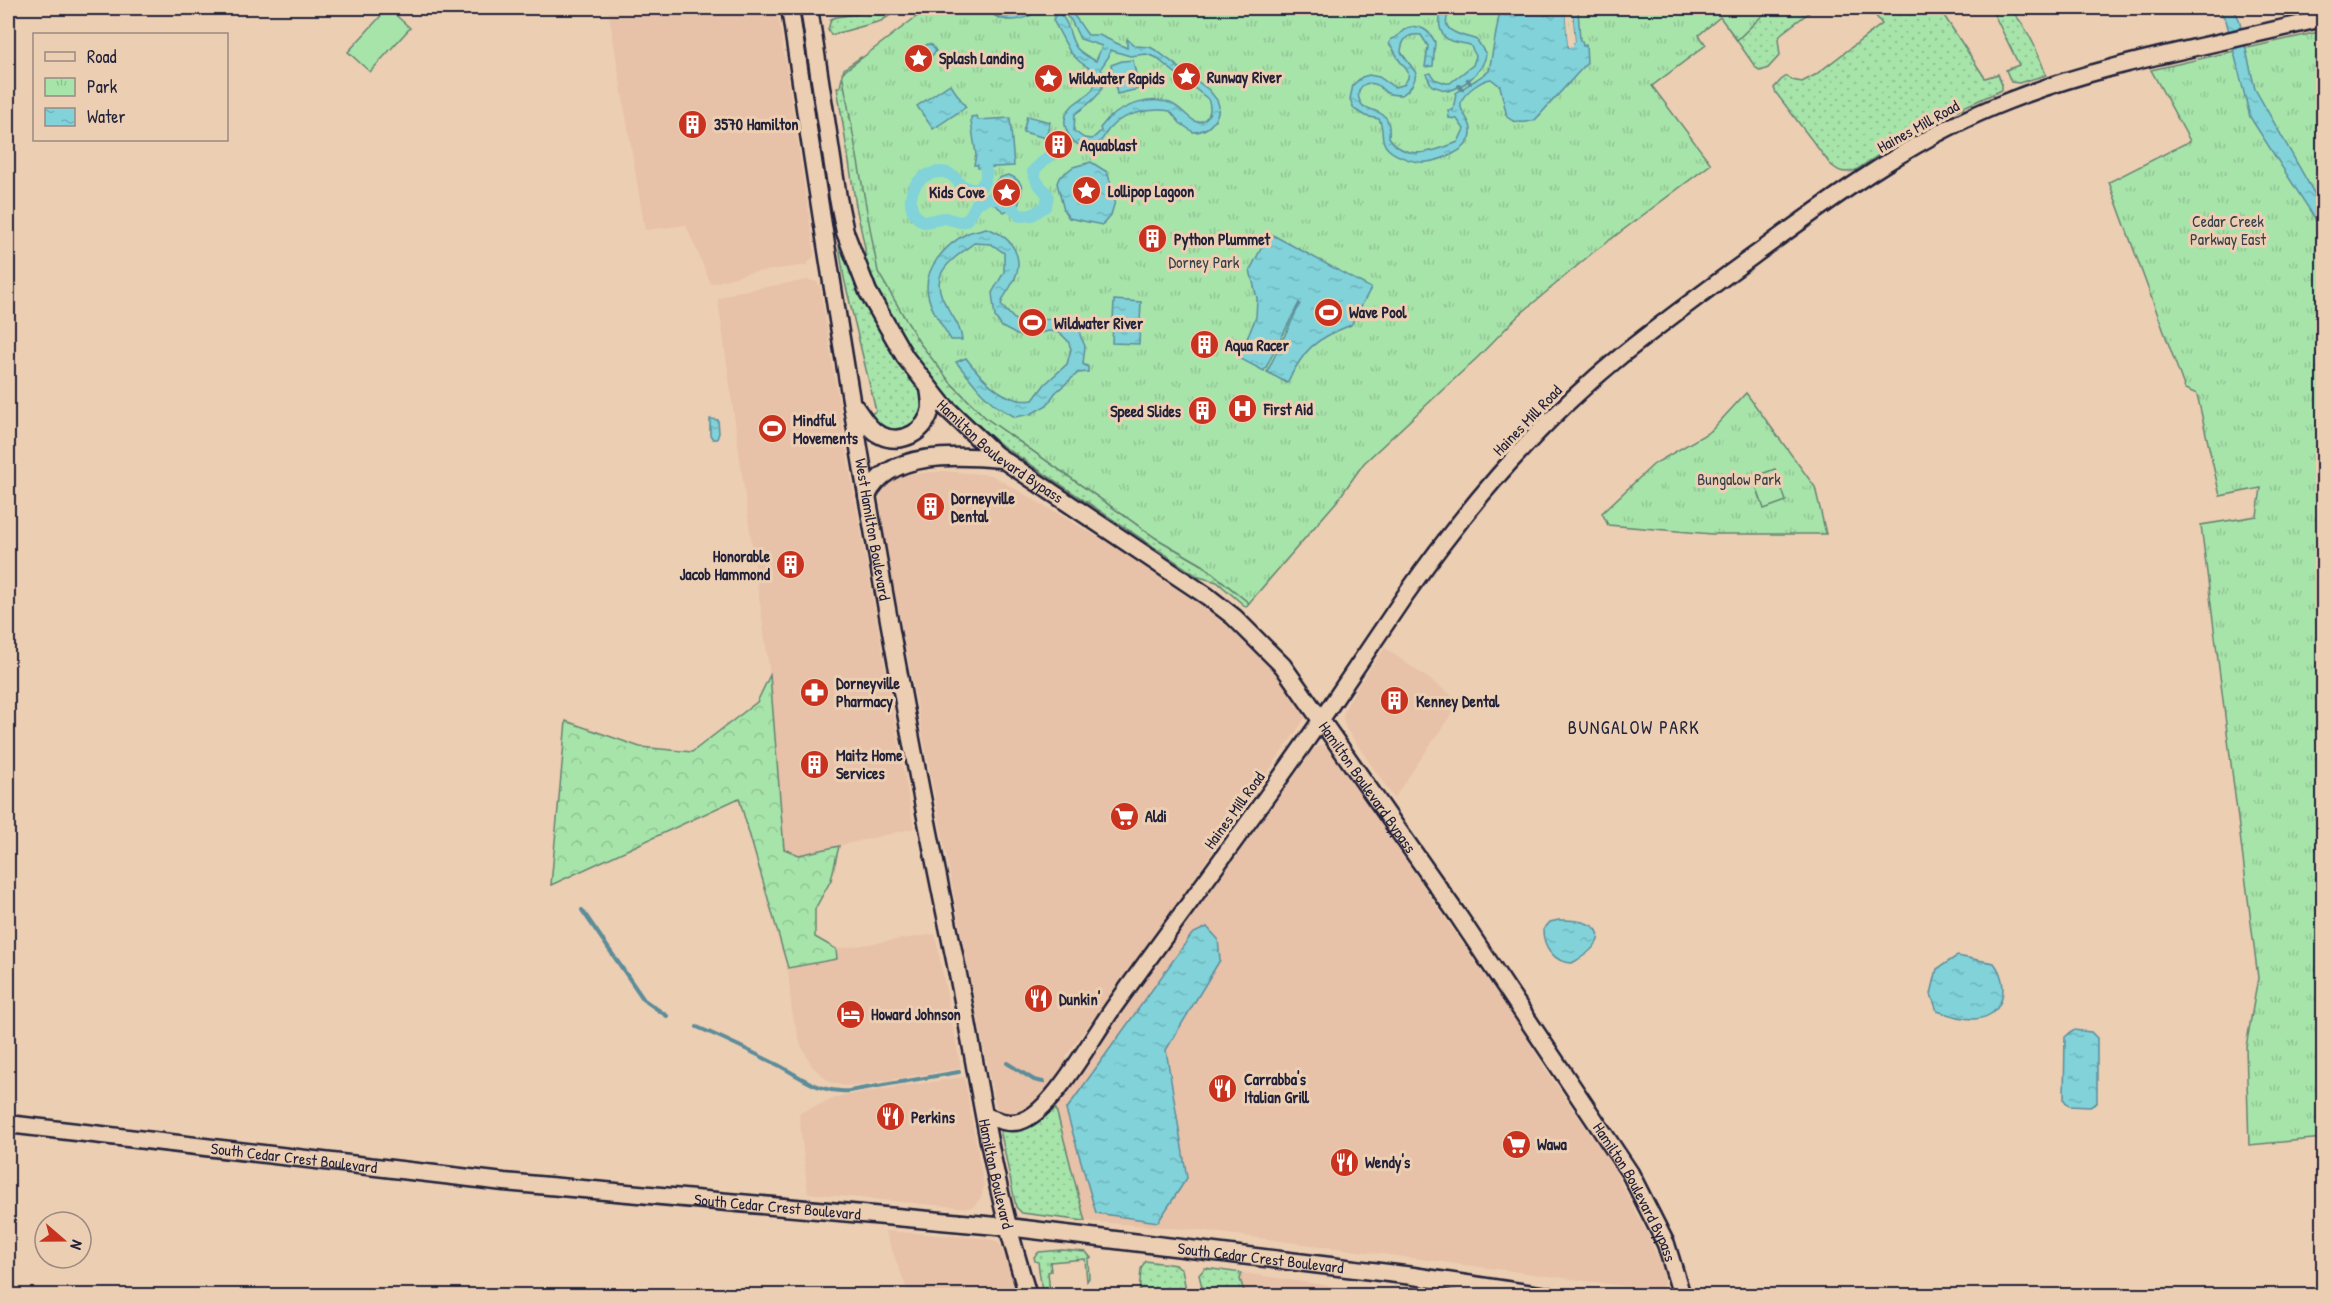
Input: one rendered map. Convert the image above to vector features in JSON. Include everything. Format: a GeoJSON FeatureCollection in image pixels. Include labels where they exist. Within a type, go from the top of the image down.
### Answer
{"type":"FeatureCollection","features":[{"type":"Feature","properties":{"kind":"main road","name":"West Hamilton Boulevard"},"geometry":{"type":"LineString","coordinates":[[790,8],[867,496],[920,797],[972,1050]]}},
{"type":"Feature","properties":{"kind":"main road"},"geometry":{"type":"LineString","coordinates":[[809,8],[840,207],[852,255],[881,319],[905,357],[929,388],[930,409],[924,424],[908,437],[896,439],[873,431],[851,401]]}},
{"type":"Feature","properties":{"kind":"main road","name":"Hamilton Boulevard Bypass"},"geometry":{"type":"LineString","coordinates":[[929,388],[974,436],[1002,459],[1179,576],[1234,617],[1283,666],[1459,917],[1630,1173],[1666,1244],[1683,1296]]}},
{"type":"Feature","properties":{"kind":"main road"},"geometry":{"type":"LineString","coordinates":[[867,496],[878,477],[913,462],[962,455],[1002,459]]}},
{"type":"Feature","properties":{"kind":"main road","name":"Hamilton Boulevard"},"geometry":{"type":"LineString","coordinates":[[972,1050],[1008,1227],[1028,1296]]}},
{"type":"Feature","properties":{"kind":"main road","name":"South Cedar Crest Boulevard"},"geometry":{"type":"LineString","coordinates":[[8,1124],[504,1182],[1008,1227],[1413,1276],[1547,1296]]}},
{"type":"Feature","properties":{"kind":"street","name":"Haines Mill Road"},"geometry":{"type":"LineString","coordinates":[[984,1115],[1001,1122],[1012,1123],[1030,1118],[1054,1094],[1095,1033],[1321,720],[1444,540],[1489,486],[1578,394],[1621,356],[1840,194],[1917,144],[1953,125],[2005,101],[2099,71],[2324,18]]}},
{"type":"Feature","properties":{"kind":"shaded area"},"geometry":{"type":"Polygon","coordinates":[[[608,8],[777,8],[814,249],[814,256],[806,265],[748,273],[711,284],[686,225],[645,230],[608,8]]]}},
{"type":"Feature","properties":{"kind":"shaded area"},"geometry":{"type":"Polygon","coordinates":[[[808,280],[817,282],[820,287],[848,460],[914,828],[799,855],[784,849],[770,675],[718,299],[736,292],[808,280]]]}},
{"type":"Feature","properties":{"kind":"shaded area"},"geometry":{"type":"Polygon","coordinates":[[[944,471],[991,475],[1110,544],[1201,605],[1245,641],[1265,662],[1306,717],[1179,900],[1066,1056],[1066,1069],[1045,1098],[1027,1112],[1009,1116],[997,1108],[994,1099],[883,531],[880,500],[883,485],[905,475],[944,471]]]}},
{"type":"Feature","properties":{"kind":"shaded area"},"geometry":{"type":"Polygon","coordinates":[[[1385,648],[1460,701],[1394,798],[1346,728],[1343,718],[1345,709],[1357,687],[1385,648]]]}},
{"type":"Feature","properties":{"kind":"shaded area"},"geometry":{"type":"Polygon","coordinates":[[[1322,744],[1329,749],[1611,1164],[1647,1233],[1665,1275],[1661,1288],[1657,1290],[1199,1230],[1085,1221],[1056,1109],[1083,1065],[1188,920],[1314,749],[1322,744]]]}},
{"type":"Feature","properties":{"kind":"shaded area"},"geometry":{"type":"Polygon","coordinates":[[[935,934],[961,1068],[845,1086],[830,1082],[812,1066],[801,1045],[792,1013],[788,968],[836,959],[836,949],[935,934]]]}},
{"type":"Feature","properties":{"kind":"shaded area"},"geometry":{"type":"Polygon","coordinates":[[[964,1077],[984,1186],[981,1197],[974,1206],[968,1208],[808,1193],[799,1113],[841,1096],[964,1077]]]}},
{"type":"Feature","properties":{"kind":"shaded area"},"geometry":{"type":"Polygon","coordinates":[[[885,1231],[996,1241],[1002,1247],[1018,1295],[909,1295],[885,1231]]]}},
{"type":"Feature","properties":{"kind":"shaded area"},"geometry":{"type":"Polygon","coordinates":[[[1242,1273],[1402,1295],[1246,1295],[1240,1279],[1242,1273]]]}},
{"type":"Feature","properties":{"kind":"green space"},"geometry":{"type":"Polygon","coordinates":[[[388,8],[410,28],[370,72],[348,52],[388,8]]]}},
{"type":"Feature","properties":{"kind":"green space"},"geometry":{"type":"Polygon","coordinates":[[[886,8],[902,8],[881,21],[831,35],[828,30],[831,19],[836,17],[886,8]]]}},
{"type":"Feature","properties":{"kind":"green space","name":"Dorney Park"},"geometry":{"type":"Polygon","coordinates":[[[928,8],[1770,8],[1737,40],[1720,17],[1699,35],[1706,45],[1652,86],[1711,164],[1591,254],[1518,316],[1478,357],[1364,463],[1337,501],[1249,603],[1203,565],[1156,538],[986,418],[950,382],[919,342],[878,272],[842,73],[928,8]]]}},
{"type":"Feature","properties":{"kind":"green space"},"geometry":{"type":"Polygon","coordinates":[[[1770,8],[1815,8],[1782,33],[1778,39],[1780,55],[1768,68],[1761,71],[1756,68],[1722,19],[1731,9],[1761,16],[1770,8]]]}},
{"type":"Feature","properties":{"kind":"green space"},"geometry":{"type":"Polygon","coordinates":[[[1870,8],[1939,8],[1985,78],[1998,74],[2002,90],[1928,123],[1856,170],[1842,172],[1830,164],[1774,88],[1787,76],[1792,80],[1802,82],[1815,75],[1882,24],[1870,8]]]}},
{"type":"Feature","properties":{"kind":"green space"},"geometry":{"type":"Polygon","coordinates":[[[1991,8],[2009,8],[2016,15],[2031,39],[2046,75],[2019,83],[2011,82],[2006,70],[2019,65],[1991,8]]]}},
{"type":"Feature","properties":{"kind":"green space","name":"Cedar Creek Parkway East"},"geometry":{"type":"Polygon","coordinates":[[[2323,31],[2323,1138],[2249,1145],[2246,1047],[2258,978],[2201,525],[2257,516],[2261,488],[2220,496],[2197,394],[2185,389],[2109,182],[2190,141],[2151,70],[2323,31]]]}},
{"type":"Feature","properties":{"kind":"green space"},"geometry":{"type":"Polygon","coordinates":[[[861,57],[950,382],[986,418],[1156,538],[1202,565],[1249,603],[1246,607],[1217,582],[1199,577],[1003,446],[949,398],[915,357],[894,323],[865,263],[865,248],[837,87],[840,87],[844,69],[861,57]]]}},
{"type":"Feature","properties":{"kind":"green space"},"geometry":{"type":"Polygon","coordinates":[[[834,213],[920,384],[926,410],[910,430],[887,432],[871,414],[876,411],[844,278],[834,213]]]}},
{"type":"Feature","properties":{"kind":"green space","name":"Bungalow Park"},"geometry":{"type":"Polygon","coordinates":[[[1746,393],[1815,487],[1826,534],[1712,534],[1608,525],[1602,513],[1654,464],[1711,431],[1746,393]]]}},
{"type":"Feature","properties":{"kind":"green space"},"geometry":{"type":"Polygon","coordinates":[[[1775,469],[1786,501],[1764,509],[1753,477],[1775,469]]]}},
{"type":"Feature","properties":{"kind":"green space"},"geometry":{"type":"Polygon","coordinates":[[[770,675],[784,849],[799,855],[839,846],[831,880],[815,909],[815,937],[836,949],[837,959],[788,968],[739,798],[551,885],[566,721],[640,747],[692,752],[757,702],[770,675]]]}},
{"type":"Feature","properties":{"kind":"green space"},"geometry":{"type":"Polygon","coordinates":[[[1056,1109],[1085,1221],[1022,1213],[1016,1207],[1000,1129],[1021,1129],[1056,1109]]]}},
{"type":"Feature","properties":{"kind":"green space"},"geometry":{"type":"Polygon","coordinates":[[[1062,1250],[1086,1252],[1091,1258],[1088,1259],[1089,1278],[1087,1281],[1085,1259],[1050,1262],[1051,1271],[1048,1272],[1050,1294],[1048,1295],[1042,1291],[1038,1262],[1034,1257],[1039,1252],[1062,1250]]]}},
{"type":"Feature","properties":{"kind":"green space"},"geometry":{"type":"Polygon","coordinates":[[[1145,1261],[1176,1265],[1182,1269],[1187,1295],[1139,1295],[1141,1269],[1145,1261]]]}},
{"type":"Feature","properties":{"kind":"green space"},"geometry":{"type":"Polygon","coordinates":[[[1205,1268],[1242,1273],[1240,1279],[1245,1294],[1204,1295],[1199,1275],[1205,1268]]]}},
{"type":"Feature","properties":{"kind":"water"},"geometry":{"type":"Polygon","coordinates":[[[987,8],[1017,8],[1016,10],[1040,8],[1021,19],[1006,20],[992,14],[987,8]]]}},
{"type":"Feature","properties":{"kind":"water","name":"Runway River"},"geometry":{"type":"Polygon","coordinates":[[[1057,8],[1063,8],[1071,13],[1088,35],[1099,35],[1127,48],[1127,39],[1135,46],[1150,47],[1157,51],[1209,90],[1219,106],[1214,121],[1208,128],[1193,132],[1180,123],[1170,111],[1146,111],[1121,119],[1109,129],[1097,145],[1088,147],[1076,143],[1071,139],[1065,127],[1066,115],[1074,104],[1094,87],[1095,72],[1070,52],[1053,20],[1057,12],[1067,23],[1073,42],[1083,53],[1096,61],[1102,46],[1080,39],[1071,20],[1057,8]],[[1110,50],[1101,68],[1103,84],[1101,90],[1093,100],[1075,114],[1074,131],[1084,138],[1092,139],[1101,131],[1100,128],[1110,116],[1131,105],[1147,101],[1170,103],[1197,122],[1208,116],[1210,107],[1208,99],[1155,57],[1146,54],[1130,56],[1110,50]]]}},
{"type":"Feature","properties":{"kind":"water"},"geometry":{"type":"Polygon","coordinates":[[[1445,8],[1483,8],[1466,13],[1455,10],[1449,13],[1447,25],[1460,35],[1477,40],[1486,54],[1481,66],[1472,77],[1448,91],[1432,86],[1426,74],[1431,73],[1434,79],[1450,83],[1473,65],[1476,56],[1470,45],[1451,41],[1443,35],[1440,21],[1445,8]]]}},
{"type":"Feature","properties":{"kind":"water"},"geometry":{"type":"Polygon","coordinates":[[[1503,8],[1565,8],[1568,47],[1575,41],[1572,8],[1578,8],[1580,41],[1583,46],[1586,45],[1587,63],[1535,120],[1521,122],[1507,117],[1500,86],[1491,79],[1475,86],[1462,100],[1462,109],[1469,121],[1471,132],[1467,143],[1458,151],[1427,162],[1406,159],[1391,152],[1385,146],[1379,119],[1365,116],[1354,109],[1350,99],[1353,85],[1362,77],[1369,75],[1379,77],[1394,87],[1403,85],[1408,78],[1408,72],[1389,44],[1391,39],[1407,28],[1424,29],[1435,42],[1433,66],[1425,67],[1428,46],[1421,35],[1409,36],[1404,40],[1401,52],[1416,73],[1410,88],[1402,95],[1392,95],[1379,86],[1365,84],[1360,90],[1360,102],[1387,119],[1389,137],[1403,150],[1421,153],[1458,142],[1464,129],[1457,119],[1449,118],[1448,110],[1453,110],[1456,93],[1489,71],[1499,16],[1503,8]]]}},
{"type":"Feature","properties":{"kind":"water"},"geometry":{"type":"Polygon","coordinates":[[[2217,8],[2233,8],[2239,19],[2255,89],[2323,209],[2323,231],[2250,117],[2226,20],[2217,8]]]}},
{"type":"Feature","properties":{"kind":"water","name":"Splash Landing"},"geometry":{"type":"Polygon","coordinates":[[[928,44],[932,45],[936,51],[919,70],[909,65],[907,56],[928,44]]]}},
{"type":"Feature","properties":{"kind":"water"},"geometry":{"type":"Polygon","coordinates":[[[1133,60],[1139,89],[1117,94],[1111,65],[1133,60]]]}},
{"type":"Feature","properties":{"kind":"water"},"geometry":{"type":"Polygon","coordinates":[[[950,84],[966,107],[933,129],[917,106],[950,84]]]}},
{"type":"Feature","properties":{"kind":"water"},"geometry":{"type":"Polygon","coordinates":[[[977,116],[978,120],[1010,118],[1014,166],[978,168],[978,165],[974,165],[976,155],[971,117],[977,116]]]}},
{"type":"Feature","properties":{"kind":"water"},"geometry":{"type":"Polygon","coordinates":[[[1027,116],[1050,122],[1046,138],[1023,132],[1027,116]]]}},
{"type":"Feature","properties":{"kind":"water","name":"Lollipop Lagoon"},"geometry":{"type":"Polygon","coordinates":[[[1091,162],[1107,172],[1116,198],[1111,215],[1102,225],[1069,218],[1064,211],[1057,183],[1059,178],[1073,167],[1091,162]]]}},
{"type":"Feature","properties":{"kind":"water","name":"Kids Cove"},"geometry":{"type":"Polygon","coordinates":[[[1009,175],[1019,181],[1022,191],[1018,206],[1004,212],[994,204],[990,193],[996,181],[1009,175]]]}},
{"type":"Feature","properties":{"kind":"water","name":"Wildwater River"},"geometry":{"type":"Polygon","coordinates":[[[986,228],[1010,242],[1017,257],[1016,274],[1001,305],[1017,322],[1053,318],[1062,320],[1071,327],[1075,324],[1081,332],[1085,346],[1083,364],[1088,367],[1088,372],[1078,373],[1055,393],[1047,405],[1031,414],[1015,417],[996,406],[956,362],[966,358],[995,388],[1013,398],[1023,400],[1033,400],[1045,384],[1067,364],[1071,349],[1068,341],[1060,333],[1049,331],[1026,336],[1017,335],[1002,327],[995,317],[992,293],[1004,272],[1004,253],[991,244],[974,243],[948,264],[942,272],[939,288],[959,328],[962,340],[951,340],[934,313],[928,295],[929,276],[937,258],[968,233],[986,228]]]}},
{"type":"Feature","properties":{"kind":"water","name":"Wave Pool"},"geometry":{"type":"Polygon","coordinates":[[[1269,233],[1371,288],[1351,325],[1328,335],[1312,346],[1287,383],[1267,372],[1299,303],[1264,371],[1239,358],[1256,317],[1257,298],[1250,270],[1269,233]]]}},
{"type":"Feature","properties":{"kind":"water"},"geometry":{"type":"Polygon","coordinates":[[[1114,300],[1141,302],[1139,344],[1112,343],[1114,300]]]}},
{"type":"Feature","properties":{"kind":"water"},"geometry":{"type":"Polygon","coordinates":[[[710,419],[718,420],[717,439],[713,439],[710,435],[710,419]]]}},
{"type":"Feature","properties":{"kind":"water"},"geometry":{"type":"Polygon","coordinates":[[[1559,920],[1586,923],[1594,927],[1598,933],[1594,947],[1572,963],[1555,957],[1545,942],[1543,930],[1550,922],[1559,920]]]}},
{"type":"Feature","properties":{"kind":"water"},"geometry":{"type":"Polygon","coordinates":[[[1207,927],[1218,939],[1220,960],[1166,1050],[1187,1178],[1158,1222],[1096,1213],[1066,1110],[1192,934],[1207,927]]]}},
{"type":"Feature","properties":{"kind":"water"},"geometry":{"type":"Polygon","coordinates":[[[1957,956],[1994,963],[1999,971],[2002,980],[2002,998],[1992,1013],[1974,1019],[1937,1011],[1931,994],[1937,969],[1957,956]]]}},
{"type":"Feature","properties":{"kind":"water"},"geometry":{"type":"Polygon","coordinates":[[[2073,1030],[2091,1032],[2097,1038],[2097,1103],[2090,1107],[2069,1106],[2064,1100],[2065,1037],[2073,1030]]]}},
{"type":"Feature","properties":{"kind":"pier"},"geometry":{"type":"Polygon","coordinates":[[[1565,8],[1568,8],[1571,39],[1569,8],[1572,8],[1575,42],[1573,42],[1573,47],[1568,47],[1565,8]]]}},
{"type":"Feature","properties":{"kind":"waterway"},"geometry":{"type":"LineString","coordinates":[[1459,86],[1462,89]]}},
{"type":"Feature","properties":{"kind":"waterway"},"geometry":{"type":"LineString","coordinates":[[983,157],[986,178],[978,189],[965,187],[953,176],[942,172],[925,176],[918,182],[911,196],[911,204],[917,217],[924,222],[945,218],[965,221],[977,203],[990,198],[1007,201],[1020,216],[1032,215],[1046,206],[1048,195],[1037,182],[1033,171],[1053,152]]}},
{"type":"Feature","properties":{"kind":"waterway"},"geometry":{"type":"LineString","coordinates":[[582,910],[644,1000],[667,1016]]}},
{"type":"Feature","properties":{"kind":"waterway"},"geometry":{"type":"LineString","coordinates":[[697,1027],[819,1087],[838,1091],[959,1072]]}},
{"type":"Feature","properties":{"kind":"waterway"},"geometry":{"type":"LineString","coordinates":[[1007,1063],[1034,1080],[1043,1082]]}},
{"type":"Feature","properties":{"kind":"place","name":"Splash Landing"},"geometry":{"type":"Point","coordinates":[918,58]}},
{"type":"Feature","properties":{"kind":"place","name":"Runway River"},"geometry":{"type":"Point","coordinates":[1186,77]}},
{"type":"Feature","properties":{"kind":"place","name":"Wildwater Rapids"},"geometry":{"type":"Point","coordinates":[1048,78]}},
{"type":"Feature","properties":{"kind":"place","name":"3570 Hamilton"},"geometry":{"type":"Point","coordinates":[693,124]}},
{"type":"Feature","properties":{"kind":"place","name":"Aquablast"},"geometry":{"type":"Point","coordinates":[1059,145]}},
{"type":"Feature","properties":{"kind":"place","name":"Lollipop Lagoon"},"geometry":{"type":"Point","coordinates":[1087,191]}},
{"type":"Feature","properties":{"kind":"place","name":"Kids Cove"},"geometry":{"type":"Point","coordinates":[1006,192]}},
{"type":"Feature","properties":{"kind":"place","name":"Python Plummet"},"geometry":{"type":"Point","coordinates":[1153,239]}},
{"type":"Feature","properties":{"kind":"place","name":"Wave Pool"},"geometry":{"type":"Point","coordinates":[1328,312]}},
{"type":"Feature","properties":{"kind":"place","name":"Wildwater River"},"geometry":{"type":"Point","coordinates":[1033,323]}},
{"type":"Feature","properties":{"kind":"place","name":"Aqua Racer"},"geometry":{"type":"Point","coordinates":[1204,345]}},
{"type":"Feature","properties":{"kind":"place","name":"First Aid"},"geometry":{"type":"Point","coordinates":[1243,409]}},
{"type":"Feature","properties":{"kind":"place","name":"Speed Slides"},"geometry":{"type":"Point","coordinates":[1202,411]}},
{"type":"Feature","properties":{"kind":"place","name":"Mindful Movements"},"geometry":{"type":"Point","coordinates":[772,429]}},
{"type":"Feature","properties":{"kind":"place","name":"Dorneyville Dental"},"geometry":{"type":"Point","coordinates":[930,507]}},
{"type":"Feature","properties":{"kind":"place","name":"Honorable Jacob Hammond"},"geometry":{"type":"Point","coordinates":[791,565]}},
{"type":"Feature","properties":{"kind":"place","name":"Dorneyville Pharmacy"},"geometry":{"type":"Point","coordinates":[815,692]}},
{"type":"Feature","properties":{"kind":"place","name":"Kenney Dental"},"geometry":{"type":"Point","coordinates":[1395,701]}},
{"type":"Feature","properties":{"kind":"place","name":"Maitz Home Services"},"geometry":{"type":"Point","coordinates":[815,764]}},
{"type":"Feature","properties":{"kind":"place","name":"Aldi"},"geometry":{"type":"Point","coordinates":[1124,816]}},
{"type":"Feature","properties":{"kind":"place","name":"Dunkin'"},"geometry":{"type":"Point","coordinates":[1038,999]}},
{"type":"Feature","properties":{"kind":"place","name":"Howard Johnson"},"geometry":{"type":"Point","coordinates":[850,1014]}},
{"type":"Feature","properties":{"kind":"place","name":"Carrabba's Italian Grill"},"geometry":{"type":"Point","coordinates":[1223,1088]}},
{"type":"Feature","properties":{"kind":"place","name":"Perkins"},"geometry":{"type":"Point","coordinates":[890,1117]}},
{"type":"Feature","properties":{"kind":"place","name":"Wawa"},"geometry":{"type":"Point","coordinates":[1516,1144]}},
{"type":"Feature","properties":{"kind":"place","name":"Wendy's"},"geometry":{"type":"Point","coordinates":[1344,1162]}},
{"type":"Feature","properties":{"kind":"district","name":"BUNGALOW PARK"},"geometry":{"type":"Point","coordinates":[1634,728]}}]}
